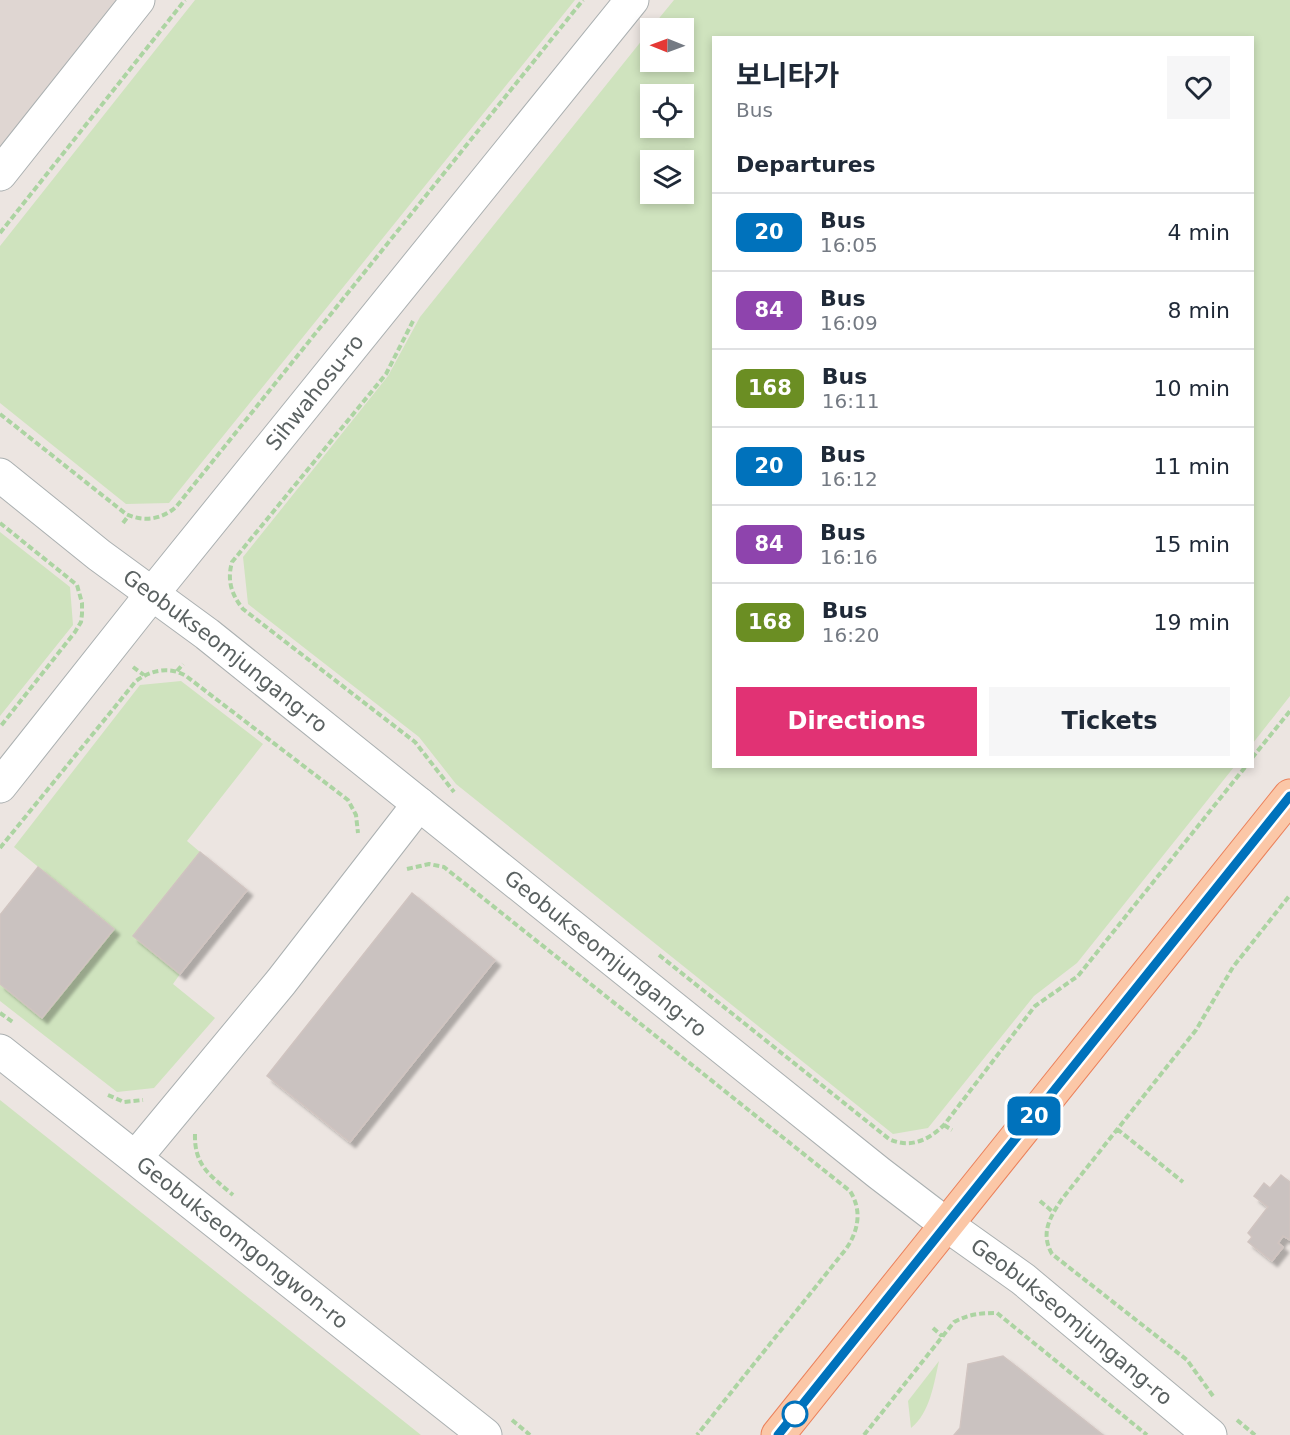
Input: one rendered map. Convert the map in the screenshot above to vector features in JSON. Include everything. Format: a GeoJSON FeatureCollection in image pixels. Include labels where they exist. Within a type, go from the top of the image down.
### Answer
{"type":"FeatureCollection","features":[{"type":"Feature","properties":{"kind":"main road"},"geometry":{"type":"LineString","coordinates":[[778,1435],[1290,796]]}},
{"type":"Feature","properties":{"kind":"street"},"geometry":{"type":"LineString","coordinates":[[0,174],[138,0]]}},
{"type":"Feature","properties":{"kind":"street","name":"Sihwahosu-ro"},"geometry":{"type":"LineString","coordinates":[[0,786],[152,594],[632,0]]}},
{"type":"Feature","properties":{"kind":"street","name":"Geobukseomjungang-ro"},"geometry":{"type":"LineString","coordinates":[[0,475],[99,555],[207,634],[870,1166],[1219,1424]]}},
{"type":"Feature","properties":{"kind":"street"},"geometry":{"type":"LineString","coordinates":[[136,1157],[281,982],[419,804]]}},
{"type":"Feature","properties":{"kind":"street","name":"Geobukseomgongwon-ro"},"geometry":{"type":"LineString","coordinates":[[9,1039],[136,1157],[498,1428]]}},
{"type":"Feature","properties":{"kind":"path"},"geometry":{"type":"LineString","coordinates":[[0,233],[185,0]]}},
{"type":"Feature","properties":{"kind":"path"},"geometry":{"type":"LineString","coordinates":[[0,414],[136,519],[158,518],[176,507],[583,0]]}},
{"type":"Feature","properties":{"kind":"path"},"geometry":{"type":"LineString","coordinates":[[419,311],[386,374],[232,562],[229,583],[236,600],[243,609],[415,742],[461,797]]}},
{"type":"Feature","properties":{"kind":"path"},"geometry":{"type":"LineString","coordinates":[[123,523],[129,515]]}},
{"type":"Feature","properties":{"kind":"path"},"geometry":{"type":"LineString","coordinates":[[0,524],[77,585],[82,603],[81,622],[75,632],[0,727]]}},
{"type":"Feature","properties":{"kind":"path"},"geometry":{"type":"LineString","coordinates":[[226,558],[232,562]]}},
{"type":"Feature","properties":{"kind":"path"},"geometry":{"type":"LineString","coordinates":[[77,585],[81,578]]}},
{"type":"Feature","properties":{"kind":"path"},"geometry":{"type":"LineString","coordinates":[[232,604],[236,600]]}},
{"type":"Feature","properties":{"kind":"path"},"geometry":{"type":"LineString","coordinates":[[81,622],[88,628]]}},
{"type":"Feature","properties":{"kind":"path"},"geometry":{"type":"LineString","coordinates":[[177,671],[183,664]]}},
{"type":"Feature","properties":{"kind":"path"},"geometry":{"type":"LineString","coordinates":[[133,667],[144,675]]}},
{"type":"Feature","properties":{"kind":"path"},"geometry":{"type":"LineString","coordinates":[[0,848],[136,681],[144,675],[160,670],[177,671],[186,676],[348,800],[356,815],[358,842]]}},
{"type":"Feature","properties":{"kind":"path"},"geometry":{"type":"LineString","coordinates":[[1254,756],[1290,711]]}},
{"type":"Feature","properties":{"kind":"path"},"geometry":{"type":"LineString","coordinates":[[650,948],[889,1139],[904,1144],[930,1138],[944,1125],[1035,1006],[1078,976],[1244,768]]}},
{"type":"Feature","properties":{"kind":"path"},"geometry":{"type":"LineString","coordinates":[[400,874],[411,867],[420,865],[444,867],[850,1191],[856,1200],[857,1228],[851,1242],[697,1435]]}},
{"type":"Feature","properties":{"kind":"path"},"geometry":{"type":"LineString","coordinates":[[1217,1402],[1187,1360],[1052,1254],[1045,1235],[1048,1219],[1053,1212],[1196,1030],[1227,975],[1290,895]]}},
{"type":"Feature","properties":{"kind":"path"},"geometry":{"type":"LineString","coordinates":[[0,1013],[9,1039]]}},
{"type":"Feature","properties":{"kind":"path"},"geometry":{"type":"LineString","coordinates":[[100,1090],[124,1102],[149,1098]]}},
{"type":"Feature","properties":{"kind":"path"},"geometry":{"type":"LineString","coordinates":[[944,1125],[952,1130]]}},
{"type":"Feature","properties":{"kind":"path"},"geometry":{"type":"LineString","coordinates":[[196,1128],[195,1141],[199,1162],[208,1174],[236,1196]]}},
{"type":"Feature","properties":{"kind":"path"},"geometry":{"type":"LineString","coordinates":[[1117,1130],[1183,1182]]}},
{"type":"Feature","properties":{"kind":"path"},"geometry":{"type":"LineString","coordinates":[[897,1151],[904,1144]]}},
{"type":"Feature","properties":{"kind":"path"},"geometry":{"type":"LineString","coordinates":[[191,1160],[197,1155]]}},
{"type":"Feature","properties":{"kind":"path"},"geometry":{"type":"LineString","coordinates":[[1040,1202],[1053,1212]]}},
{"type":"Feature","properties":{"kind":"path"},"geometry":{"type":"LineString","coordinates":[[1042,1255],[1048,1248]]}},
{"type":"Feature","properties":{"kind":"path"},"geometry":{"type":"LineString","coordinates":[[841,1256],[847,1261]]}},
{"type":"Feature","properties":{"kind":"path"},"geometry":{"type":"LineString","coordinates":[[997,1313],[1004,1304]]}},
{"type":"Feature","properties":{"kind":"path"},"geometry":{"type":"LineString","coordinates":[[864,1435],[954,1322],[972,1314],[997,1313],[1147,1435]]}},
{"type":"Feature","properties":{"kind":"path"},"geometry":{"type":"LineString","coordinates":[[933,1328],[942,1335]]}},
{"type":"Feature","properties":{"kind":"path"},"geometry":{"type":"LineString","coordinates":[[1219,1424],[1255,1435]]}},
{"type":"Feature","properties":{"kind":"path"},"geometry":{"type":"LineString","coordinates":[[498,1428],[530,1435]]}},
{"type":"Feature","properties":{"kind":"shaded area"},"geometry":{"type":"Polygon","coordinates":[[[0,0],[138,0],[0,174],[0,0]]]}},
{"type":"Feature","properties":{"kind":"green space"},"geometry":{"type":"Polygon","coordinates":[[[195,0],[575,0],[169,503],[126,504],[0,403],[0,246],[195,0]]]}},
{"type":"Feature","properties":{"kind":"green space"},"geometry":{"type":"Polygon","coordinates":[[[674,0],[1290,0],[1290,696],[1254,742],[1254,36],[712,36],[712,768],[1233,768],[1077,963],[1034,996],[928,1128],[893,1134],[456,784],[419,737],[248,604],[243,557],[388,376],[420,317],[640,43],[640,72],[694,72],[694,18],[659,18],[674,0]]]}},
{"type":"Feature","properties":{"kind":"green space"},"geometry":{"type":"Polygon","coordinates":[[[0,532],[70,587],[73,625],[0,716],[0,532]]]}},
{"type":"Feature","properties":{"kind":"green space"},"geometry":{"type":"Polygon","coordinates":[[[181,681],[263,744],[187,841],[200,852],[133,936],[180,974],[173,984],[215,1018],[154,1088],[117,1092],[0,1001],[0,984],[42,1018],[114,929],[14,847],[140,685],[181,681]]]}},
{"type":"Feature","properties":{"kind":"green space"},"geometry":{"type":"Polygon","coordinates":[[[0,1100],[421,1435],[0,1435],[0,1100]]]}},
{"type":"Feature","properties":{"kind":"green space"},"geometry":{"type":"Polygon","coordinates":[[[939,1361],[927,1406],[911,1428],[908,1401],[939,1361]]]}},
{"type":"Feature","properties":{"kind":"building"},"geometry":{"type":"Polygon","coordinates":[[[200,852],[247,890],[180,974],[133,936],[200,852]]]}},
{"type":"Feature","properties":{"kind":"building"},"geometry":{"type":"Polygon","coordinates":[[[38,867],[114,929],[42,1018],[0,984],[0,915],[38,867]]]}},
{"type":"Feature","properties":{"kind":"building"},"geometry":{"type":"Polygon","coordinates":[[[412,893],[495,960],[350,1142],[267,1076],[412,893]]]}},
{"type":"Feature","properties":{"kind":"building"},"geometry":{"type":"Polygon","coordinates":[[[1281,1175],[1290,1182],[1290,1240],[1283,1236],[1278,1243],[1283,1247],[1272,1261],[1248,1242],[1252,1237],[1248,1233],[1268,1207],[1254,1196],[1264,1183],[1270,1188],[1281,1175]]]}},
{"type":"Feature","properties":{"kind":"building"},"geometry":{"type":"Polygon","coordinates":[[[1003,1356],[1103,1435],[954,1435],[960,1428],[968,1364],[1003,1356]]]}},
{"type":"Feature","properties":{"kind":"bus line","name":"20"},"geometry":{"type":"LineString","coordinates":[[778,1435],[1290,796]]}}]}
